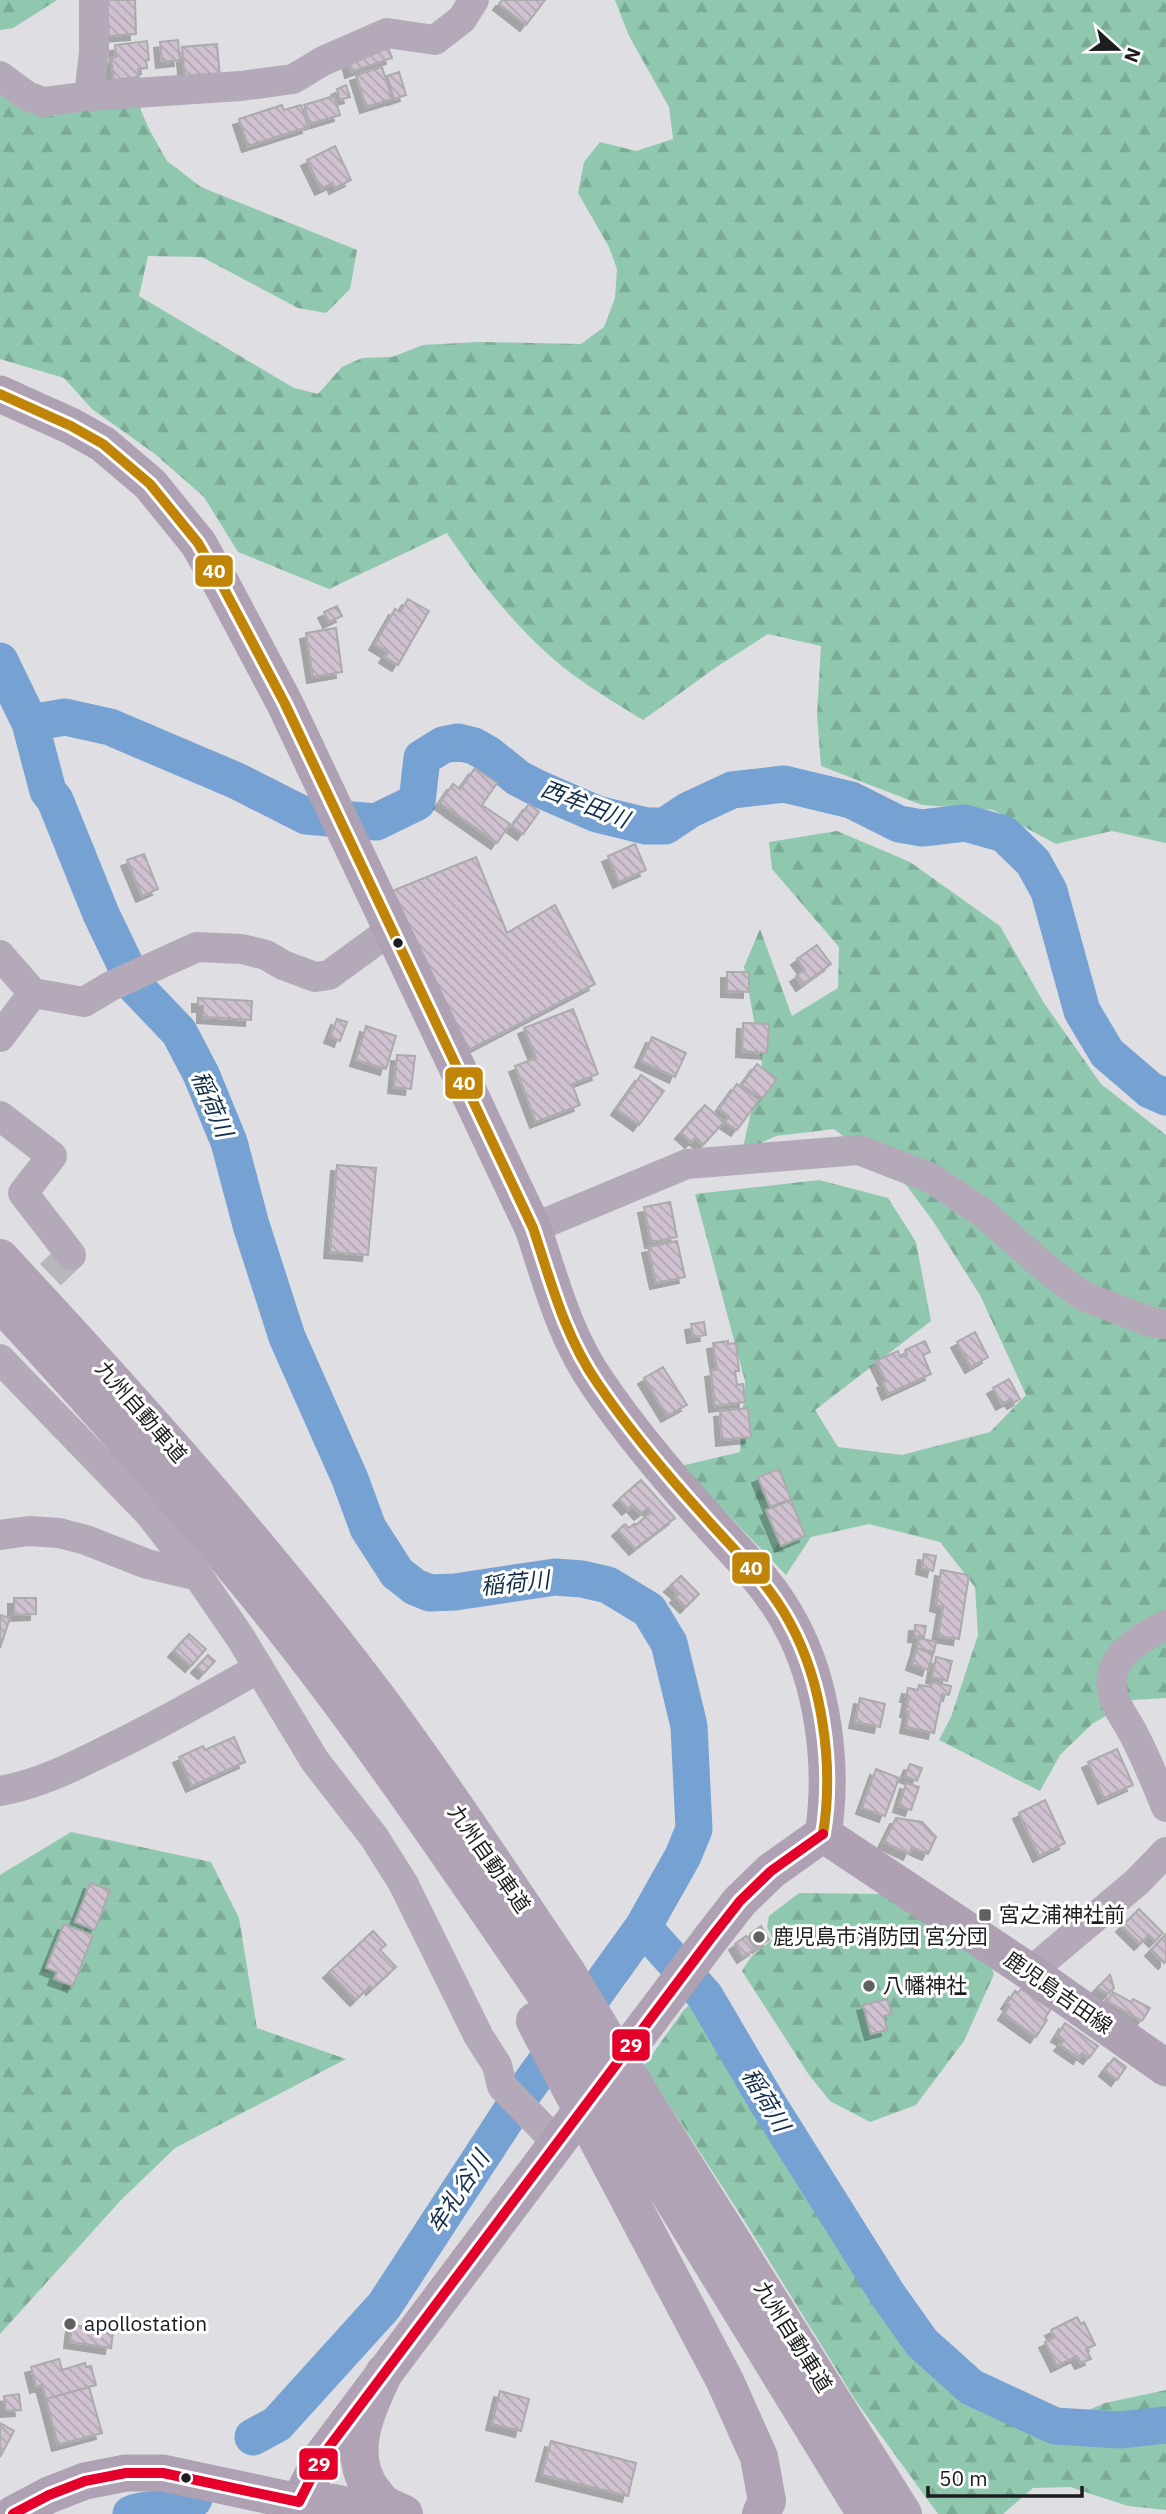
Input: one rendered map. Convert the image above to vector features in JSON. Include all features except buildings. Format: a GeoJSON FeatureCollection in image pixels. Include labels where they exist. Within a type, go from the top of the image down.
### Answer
{"type":"FeatureCollection","features":[{"type":"Feature","properties":{"kind":"highway","name":"九州自動車道"},"geometry":{"type":"LineString","coordinates":[[0,1258],[136,1404],[281,1576],[381,1704],[550,1997]]}},
{"type":"Feature","properties":{"kind":"highway","name":"九州自動車道"},"geometry":{"type":"LineString","coordinates":[[0,1301],[113,1424],[255,1592],[346,1711],[405,1820],[550,1997],[629,2102],[780,2315],[903,2514]]}},
{"type":"Feature","properties":{"kind":"highway"},"geometry":{"type":"LineString","coordinates":[[550,1997],[601,2146],[725,2381],[759,2458],[767,2501],[761,2514]]}},
{"type":"Feature","properties":{"kind":"highway","name":"九州自動車道"},"geometry":{"type":"LineString","coordinates":[[629,2102],[866,2514]]}},
{"type":"Feature","properties":{"kind":"highway"},"geometry":{"type":"LineString","coordinates":[[780,2315],[925,2514]]}},
{"type":"Feature","properties":{"kind":"highway"},"geometry":{"type":"LineString","coordinates":[[384,2373],[368,2405],[358,2450],[367,2484],[382,2504],[404,2514]]}},
{"type":"Feature","properties":{"kind":"highway"},"geometry":{"type":"LineString","coordinates":[[305,2510],[334,2503],[382,2514]]}},
{"type":"Feature","properties":{"kind":"main road"},"geometry":{"type":"LineString","coordinates":[[0,394],[71,426],[103,444],[150,484],[198,543],[285,704],[533,1228],[562,1316],[578,1353],[645,1448],[767,1588],[790,1622],[809,1665],[822,1715],[827,1807],[823,1834],[771,1871],[740,1902],[711,1938],[323,2455],[305,2510],[163,2473],[126,2473],[85,2481],[49,2494],[13,2514]]}},
{"type":"Feature","properties":{"kind":"main road","name":"鹿児島吉田線"},"geometry":{"type":"LineString","coordinates":[[823,1834],[1030,1972],[1166,2068]]}},
{"type":"Feature","properties":{"kind":"street"},"geometry":{"type":"LineString","coordinates":[[89,96],[94,52],[94,0]]}},
{"type":"Feature","properties":{"kind":"street"},"geometry":{"type":"LineString","coordinates":[[0,76],[27,96],[43,102],[89,96],[241,86],[293,79],[323,61],[387,33],[435,40],[462,19],[474,0]]}},
{"type":"Feature","properties":{"kind":"street"},"geometry":{"type":"LineString","coordinates":[[0,955],[33,992],[84,1002],[111,986],[197,947],[242,949],[266,954],[283,965],[316,977],[329,975],[392,929]]}},
{"type":"Feature","properties":{"kind":"street"},"geometry":{"type":"LineString","coordinates":[[0,1037],[33,992]]}},
{"type":"Feature","properties":{"kind":"street"},"geometry":{"type":"LineString","coordinates":[[0,1116],[52,1156],[23,1193],[71,1255]]}},
{"type":"Feature","properties":{"kind":"street"},"geometry":{"type":"LineString","coordinates":[[533,1228],[687,1164],[859,1150],[931,1178],[982,1212],[1048,1270],[1083,1296],[1153,1323],[1166,1324]]}},
{"type":"Feature","properties":{"kind":"street"},"geometry":{"type":"LineString","coordinates":[[0,1359],[149,1513],[198,1576],[259,1668],[315,1760],[374,1837],[403,1883],[479,2037],[497,2065],[502,2086],[558,2144]]}},
{"type":"Feature","properties":{"kind":"street"},"geometry":{"type":"LineString","coordinates":[[0,1535],[29,1531],[59,1533],[86,1540],[147,1564],[198,1576]]}},
{"type":"Feature","properties":{"kind":"street"},"geometry":{"type":"LineString","coordinates":[[1166,1625],[1142,1637],[1123,1652],[1110,1675],[1113,1696],[1134,1735],[1166,1807]]}},
{"type":"Feature","properties":{"kind":"street"},"geometry":{"type":"LineString","coordinates":[[0,1791],[25,1787],[67,1770],[155,1727],[259,1668]]}},
{"type":"Feature","properties":{"kind":"street"},"geometry":{"type":"LineString","coordinates":[[1030,1972],[1137,1882],[1166,1852]]}},
{"type":"Feature","properties":{"kind":"green space"},"geometry":{"type":"Polygon","coordinates":[[[0,0],[57,0],[13,28],[0,30],[0,0]]]}},
{"type":"Feature","properties":{"kind":"green space"},"geometry":{"type":"Polygon","coordinates":[[[615,0],[1166,0],[1166,843],[1112,831],[1056,844],[993,810],[922,805],[821,766],[817,715],[821,646],[768,634],[643,720],[572,674],[535,642],[494,598],[447,533],[329,589],[238,552],[204,497],[155,454],[92,409],[64,378],[0,359],[0,87],[140,102],[150,131],[167,161],[201,187],[357,250],[350,289],[326,313],[298,308],[202,257],[148,256],[139,296],[294,388],[318,394],[342,367],[362,358],[392,357],[423,345],[479,342],[581,344],[604,327],[615,298],[617,269],[609,247],[578,193],[584,162],[600,142],[636,151],[673,139],[669,107],[629,36],[615,0]]]}},
{"type":"Feature","properties":{"kind":"green space"},"geometry":{"type":"Polygon","coordinates":[[[837,831],[910,862],[1000,926],[1044,1003],[1101,1084],[1166,1135],[1166,1698],[1133,1700],[1092,1724],[1060,1755],[1040,1791],[939,1740],[951,1717],[978,1635],[975,1587],[940,1542],[869,1524],[811,1537],[786,1575],[681,1466],[740,1452],[745,1381],[695,1194],[819,1180],[888,1198],[916,1242],[931,1321],[815,1410],[838,1447],[902,1455],[990,1432],[1026,1395],[980,1295],[933,1221],[907,1186],[834,1129],[776,1136],[742,1152],[762,1063],[744,967],[760,929],[792,1016],[838,988],[839,947],[772,869],[769,842],[837,831]]]}},
{"type":"Feature","properties":{"kind":"green space"},"geometry":{"type":"Polygon","coordinates":[[[71,1832],[211,1862],[239,1918],[257,2028],[346,2059],[175,2148],[121,2200],[0,2334],[0,1875],[71,1832]]]}},
{"type":"Feature","properties":{"kind":"green space"},"geometry":{"type":"Polygon","coordinates":[[[799,1893],[885,1894],[990,1964],[994,1974],[964,2041],[916,2105],[870,2122],[830,2101],[809,2075],[742,1971],[751,1957],[773,1939],[767,1927],[769,1916],[799,1893]]]}},
{"type":"Feature","properties":{"kind":"green space"},"geometry":{"type":"Polygon","coordinates":[[[693,2001],[702,2009],[728,2061],[905,2341],[949,2383],[999,2414],[1032,2428],[1082,2440],[1166,2436],[1166,2510],[1128,2506],[1070,2487],[1033,2488],[1003,2514],[938,2514],[856,2401],[644,2066],[693,2001]]]}},
{"type":"Feature","properties":{"kind":"green space"},"geometry":{"type":"Polygon","coordinates":[[[1166,2390],[1166,2419],[1126,2424],[1092,2422],[1084,2412],[1105,2403],[1166,2390]]]}},
{"type":"Feature","properties":{"kind":"waterway","name":"稲荷川"},"geometry":{"type":"LineString","coordinates":[[0,661],[30,723],[48,791],[55,800],[101,914],[136,987],[179,1032],[201,1074],[229,1142],[251,1225],[287,1337],[350,1479],[368,1528],[397,1573],[415,1587],[430,1593],[455,1592],[555,1577],[608,1585],[649,1610],[669,1643],[689,1726],[694,1829],[683,1856],[643,1927],[517,2102],[384,2306],[277,2424],[253,2437]]}},
{"type":"Feature","properties":{"kind":"waterway","name":"西牟田川"},"geometry":{"type":"LineString","coordinates":[[30,723],[65,717],[110,727],[237,781],[306,816],[376,822],[417,802],[422,758],[443,745],[458,742],[474,746],[488,754],[518,778],[537,788],[597,814],[646,826],[665,826],[689,810],[732,790],[784,784],[851,800],[899,824],[922,828],[965,823],[1004,834],[1033,862],[1049,891],[1082,1011],[1107,1053],[1150,1090],[1166,1097]]}},
{"type":"Feature","properties":{"kind":"waterway","name":"稲荷川"},"geometry":{"type":"LineString","coordinates":[[643,1927],[705,1996],[767,2102],[888,2295],[922,2343],[971,2387],[1055,2426],[1120,2430],[1166,2425]]}},
{"type":"Feature","properties":{"kind":"waterway","name":"牟礼谷川"},"geometry":{"type":"LineString","coordinates":[[131,2514],[172,2508],[194,2499]]}},
{"type":"Feature","properties":{"kind":"tunnel"},"geometry":{"type":"LineString","coordinates":[[18,1306],[71,1255]]}},
{"type":"Feature","properties":{"kind":"transit line","name":"40"},"geometry":{"type":"LineString","coordinates":[[0,394],[71,426],[103,444],[150,484],[198,543],[285,704],[533,1228],[560,1309],[586,1366],[636,1435],[739,1554],[782,1608],[790,1623],[811,1672],[823,1726],[827,1781],[823,1834]]}},
{"type":"Feature","properties":{"kind":"transit line","name":"29"},"geometry":{"type":"LineString","coordinates":[[13,2514],[49,2495],[85,2481],[126,2473],[163,2473],[299,2502],[323,2455],[740,1901],[771,1871],[823,1834]]}},
{"type":"Feature","properties":{"kind":"place","name":"宮之浦神社前"},"geometry":{"type":"Point","coordinates":[985,1915]}},
{"type":"Feature","properties":{"kind":"place","name":"鹿児島市消防団 宮分団"},"geometry":{"type":"Point","coordinates":[759,1937]}},
{"type":"Feature","properties":{"kind":"place","name":"八幡神社"},"geometry":{"type":"Point","coordinates":[869,1986]}},
{"type":"Feature","properties":{"kind":"place","name":"apollostation"},"geometry":{"type":"Point","coordinates":[70,2324]}}]}
